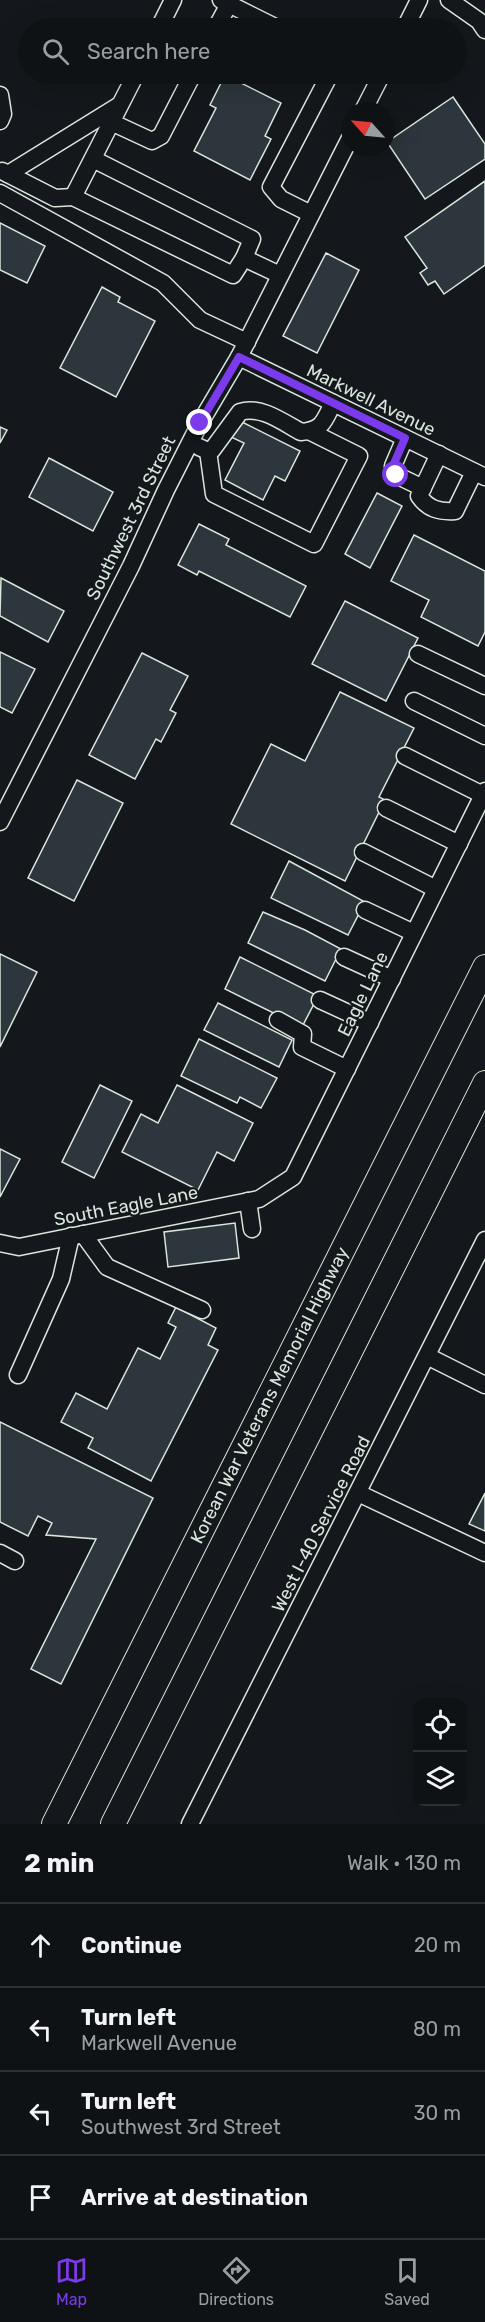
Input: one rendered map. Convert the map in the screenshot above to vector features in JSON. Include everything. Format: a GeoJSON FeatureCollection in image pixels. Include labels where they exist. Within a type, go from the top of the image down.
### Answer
{"type":"FeatureCollection","features":[{"type":"Feature","properties":{"kind":"highway","name":"Korean War Veterans Memorial Highway"},"geometry":{"type":"LineString","coordinates":[[54,1824],[485,968]]}},
{"type":"Feature","properties":{"kind":"highway"},"geometry":{"type":"LineString","coordinates":[[113,1824],[485,1083]]}},
{"type":"Feature","properties":{"kind":"street"},"geometry":{"type":"LineString","coordinates":[[164,18],[173,0]]}},
{"type":"Feature","properties":{"kind":"street"},"geometry":{"type":"LineString","coordinates":[[410,18],[419,0]]}},
{"type":"Feature","properties":{"kind":"street"},"geometry":{"type":"LineString","coordinates":[[449,0],[479,21],[485,30]]}},
{"type":"Feature","properties":{"kind":"street"},"geometry":{"type":"LineString","coordinates":[[219,18],[225,2],[257,18]]}},
{"type":"Feature","properties":{"kind":"street"},"geometry":{"type":"LineString","coordinates":[[73,197],[131,84]]}},
{"type":"Feature","properties":{"kind":"street"},"geometry":{"type":"LineString","coordinates":[[111,122],[152,141],[161,136],[188,84]]}},
{"type":"Feature","properties":{"kind":"street"},"geometry":{"type":"LineString","coordinates":[[311,214],[281,199],[271,188],[325,84]]}},
{"type":"Feature","properties":{"kind":"street"},"geometry":{"type":"LineString","coordinates":[[366,102],[373,84]]}},
{"type":"Feature","properties":{"kind":"street"},"geometry":{"type":"LineString","coordinates":[[0,95],[3,114],[0,121]]}},
{"type":"Feature","properties":{"kind":"street"},"geometry":{"type":"LineString","coordinates":[[4,172],[119,106]]}},
{"type":"Feature","properties":{"kind":"street","name":"Southwest 3rd Street"},"geometry":{"type":"LineString","coordinates":[[0,822],[131,566],[190,442],[243,350],[341,156]]}},
{"type":"Feature","properties":{"kind":"street"},"geometry":{"type":"LineString","coordinates":[[4,172],[55,198],[73,197],[233,275],[244,258],[252,238],[93,159]]}},
{"type":"Feature","properties":{"kind":"street","name":"Markwell Avenue"},"geometry":{"type":"LineString","coordinates":[[0,193],[163,283],[200,320],[243,350],[333,403],[480,474]]}},
{"type":"Feature","properties":{"kind":"street"},"geometry":{"type":"LineString","coordinates":[[244,258],[280,275]]}},
{"type":"Feature","properties":{"kind":"street"},"geometry":{"type":"LineString","coordinates":[[190,442],[207,451],[212,450],[240,412],[246,410],[258,411],[301,432],[317,429],[323,423],[333,403]]}},
{"type":"Feature","properties":{"kind":"street"},"geometry":{"type":"LineString","coordinates":[[207,451],[214,494],[314,544],[359,456],[309,431]]}},
{"type":"Feature","properties":{"kind":"street"},"geometry":{"type":"LineString","coordinates":[[405,438],[393,466],[396,475],[423,488]]}},
{"type":"Feature","properties":{"kind":"street"},"geometry":{"type":"LineString","coordinates":[[439,454],[419,496],[425,504],[442,512],[454,511],[480,474]]}},
{"type":"Feature","properties":{"kind":"street"},"geometry":{"type":"LineString","coordinates":[[418,654],[485,686]]}},
{"type":"Feature","properties":{"kind":"street"},"geometry":{"type":"LineString","coordinates":[[414,701],[485,736]]}},
{"type":"Feature","properties":{"kind":"street"},"geometry":{"type":"LineString","coordinates":[[405,756],[484,793]]}},
{"type":"Feature","properties":{"kind":"street","name":"Eagle Lane"},"geometry":{"type":"LineString","coordinates":[[254,1200],[293,1177],[484,793]]}},
{"type":"Feature","properties":{"kind":"street"},"geometry":{"type":"LineString","coordinates":[[386,808],[459,844]]}},
{"type":"Feature","properties":{"kind":"street"},"geometry":{"type":"LineString","coordinates":[[363,852],[436,889]]}},
{"type":"Feature","properties":{"kind":"street"},"geometry":{"type":"LineString","coordinates":[[365,910],[414,933]]}},
{"type":"Feature","properties":{"kind":"street"},"geometry":{"type":"LineString","coordinates":[[344,957],[392,979]]}},
{"type":"Feature","properties":{"kind":"street"},"geometry":{"type":"LineString","coordinates":[[320,1000],[370,1023]]}},
{"type":"Feature","properties":{"kind":"street"},"geometry":{"type":"LineString","coordinates":[[278,1020],[303,1034],[302,1047],[347,1069]]}},
{"type":"Feature","properties":{"kind":"street"},"geometry":{"type":"LineString","coordinates":[[252,1229],[254,1200]]}},
{"type":"Feature","properties":{"kind":"street","name":"South Eagle Lane"},"geometry":{"type":"LineString","coordinates":[[0,1243],[19,1247],[254,1200]]}},
{"type":"Feature","properties":{"kind":"street"},"geometry":{"type":"LineString","coordinates":[[18,1375],[61,1279],[77,1235],[107,1268],[202,1310]]}},
{"type":"Feature","properties":{"kind":"street","name":"West I-40 Service Road"},"geometry":{"type":"LineString","coordinates":[[190,1824],[485,1240]]}},
{"type":"Feature","properties":{"kind":"street"},"geometry":{"type":"LineString","coordinates":[[427,1356],[485,1385]]}},
{"type":"Feature","properties":{"kind":"street"},"geometry":{"type":"LineString","coordinates":[[358,1493],[485,1553]]}},
{"type":"Feature","properties":{"kind":"building"},"geometry":{"type":"Polygon","coordinates":[[[220,84],[243,84],[281,103],[265,136],[271,139],[250,180],[194,151],[216,108],[210,105],[220,84]]]}},
{"type":"Feature","properties":{"kind":"building"},"geometry":{"type":"Polygon","coordinates":[[[453,97],[485,144],[485,159],[425,199],[395,154],[395,137],[453,97]]]}},
{"type":"Feature","properties":{"kind":"building"},"geometry":{"type":"Polygon","coordinates":[[[485,181],[485,265],[444,294],[435,281],[428,285],[420,273],[427,268],[405,237],[485,181]]]}},
{"type":"Feature","properties":{"kind":"building"},"geometry":{"type":"Polygon","coordinates":[[[0,223],[45,246],[27,283],[0,270],[0,223]]]}},
{"type":"Feature","properties":{"kind":"building"},"geometry":{"type":"Polygon","coordinates":[[[326,253],[359,270],[317,353],[283,336],[326,253]]]}},
{"type":"Feature","properties":{"kind":"building"},"geometry":{"type":"Polygon","coordinates":[[[102,287],[120,297],[118,302],[155,321],[116,397],[60,368],[102,287]]]}},
{"type":"Feature","properties":{"kind":"building"},"geometry":{"type":"Polygon","coordinates":[[[240,421],[300,451],[285,481],[275,476],[263,500],[225,480],[244,443],[231,437],[240,421]]]}},
{"type":"Feature","properties":{"kind":"building"},"geometry":{"type":"Polygon","coordinates":[[[0,427],[7,430],[0,443],[0,427]]]}},
{"type":"Feature","properties":{"kind":"building"},"geometry":{"type":"Polygon","coordinates":[[[49,458],[113,492],[93,531],[29,497],[49,458]]]}},
{"type":"Feature","properties":{"kind":"building"},"geometry":{"type":"Polygon","coordinates":[[[377,493],[402,506],[370,568],[345,554],[377,493]]]}},
{"type":"Feature","properties":{"kind":"building"},"geometry":{"type":"Polygon","coordinates":[[[199,524],[229,539],[226,545],[306,586],[290,617],[199,571],[197,575],[178,565],[199,524]]]}},
{"type":"Feature","properties":{"kind":"building"},"geometry":{"type":"Polygon","coordinates":[[[414,535],[485,571],[485,632],[478,646],[421,617],[429,600],[391,581],[414,535]]]}},
{"type":"Feature","properties":{"kind":"building"},"geometry":{"type":"Polygon","coordinates":[[[1,578],[64,611],[48,642],[0,616],[1,578]]]}},
{"type":"Feature","properties":{"kind":"building"},"geometry":{"type":"Polygon","coordinates":[[[345,601],[418,638],[386,701],[312,664],[345,601]]]}},
{"type":"Feature","properties":{"kind":"building"},"geometry":{"type":"Polygon","coordinates":[[[0,652],[35,669],[12,713],[0,707],[0,652]]]}},
{"type":"Feature","properties":{"kind":"building"},"geometry":{"type":"Polygon","coordinates":[[[142,653],[188,676],[170,710],[176,713],[161,742],[156,739],[135,779],[89,755],[142,653]]]}},
{"type":"Feature","properties":{"kind":"building"},"geometry":{"type":"Polygon","coordinates":[[[340,692],[414,728],[379,797],[385,800],[345,881],[231,824],[271,744],[305,761],[340,692]]]}},
{"type":"Feature","properties":{"kind":"building"},"geometry":{"type":"Polygon","coordinates":[[[77,780],[123,803],[74,901],[28,878],[77,780]]]}},
{"type":"Feature","properties":{"kind":"building"},"geometry":{"type":"Polygon","coordinates":[[[289,861],[365,902],[348,935],[271,898],[289,861]]]}},
{"type":"Feature","properties":{"kind":"building"},"geometry":{"type":"Polygon","coordinates":[[[263,912],[341,949],[325,981],[248,943],[263,912]]]}},
{"type":"Feature","properties":{"kind":"building"},"geometry":{"type":"Polygon","coordinates":[[[0,954],[37,972],[0,1047],[0,954]]]}},
{"type":"Feature","properties":{"kind":"building"},"geometry":{"type":"Polygon","coordinates":[[[240,957],[318,996],[302,1027],[225,989],[240,957]]]}},
{"type":"Feature","properties":{"kind":"building"},"geometry":{"type":"Polygon","coordinates":[[[218,1003],[292,1040],[279,1067],[204,1030],[218,1003]]]}},
{"type":"Feature","properties":{"kind":"building"},"geometry":{"type":"Polygon","coordinates":[[[199,1039],[277,1078],[261,1108],[240,1097],[237,1103],[181,1076],[199,1039]]]}},
{"type":"Feature","properties":{"kind":"building"},"geometry":{"type":"Polygon","coordinates":[[[100,1085],[132,1101],[94,1178],[62,1162],[100,1085]]]}},
{"type":"Feature","properties":{"kind":"building"},"geometry":{"type":"Polygon","coordinates":[[[177,1085],[253,1123],[234,1161],[217,1152],[198,1190],[122,1152],[141,1114],[158,1123],[177,1085]]]}},
{"type":"Feature","properties":{"kind":"building"},"geometry":{"type":"Polygon","coordinates":[[[0,1149],[20,1159],[0,1197],[0,1149]]]}},
{"type":"Feature","properties":{"kind":"building"},"geometry":{"type":"Polygon","coordinates":[[[235,1223],[239,1258],[168,1267],[164,1232],[235,1223]]]}},
{"type":"Feature","properties":{"kind":"building"},"geometry":{"type":"Polygon","coordinates":[[[176,1307],[216,1328],[208,1345],[218,1350],[151,1481],[88,1448],[93,1438],[61,1422],[76,1393],[107,1409],[138,1348],[160,1359],[176,1327],[168,1323],[176,1307]]]}},
{"type":"Feature","properties":{"kind":"building"},"geometry":{"type":"Polygon","coordinates":[[[0,1422],[153,1498],[61,1684],[31,1669],[96,1539],[46,1535],[52,1523],[38,1516],[28,1536],[0,1522],[0,1422]]]}},
{"type":"Feature","properties":{"kind":"building"},"geometry":{"type":"Polygon","coordinates":[[[485,1493],[485,1531],[469,1524],[485,1493]]]}},
{"type":"Feature","properties":{"kind":"route"},"geometry":{"type":"LineString","coordinates":[[200,423],[239,357],[405,438],[393,466],[396,475]]}}]}
